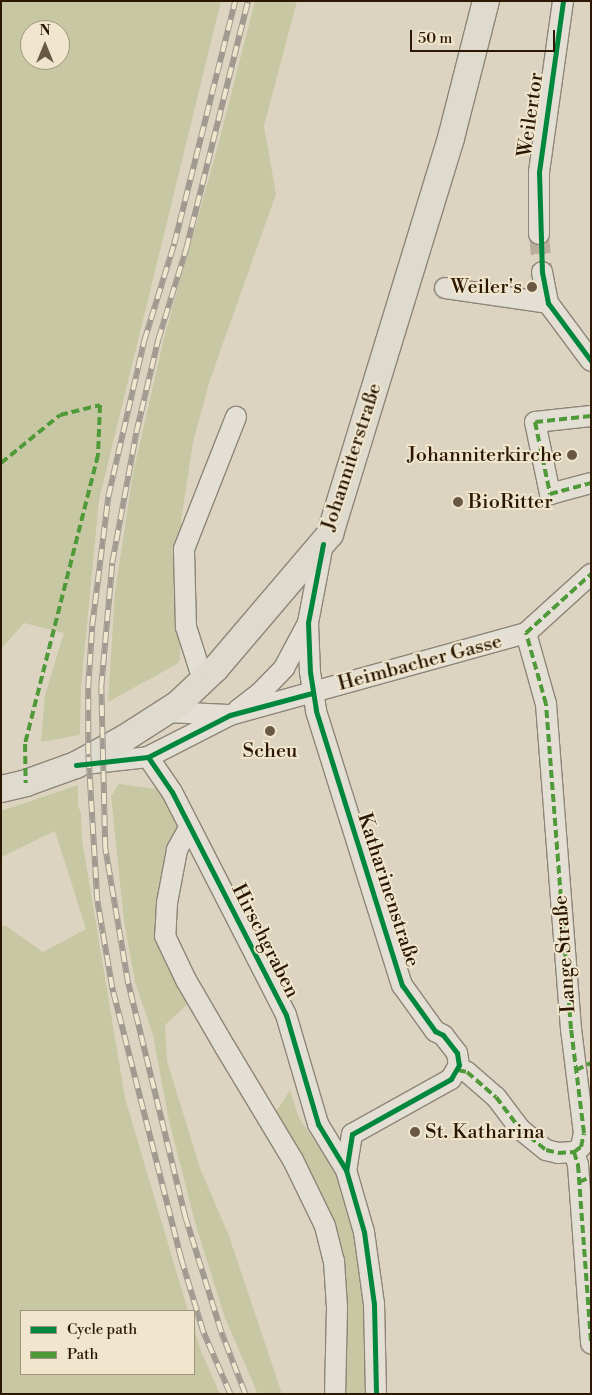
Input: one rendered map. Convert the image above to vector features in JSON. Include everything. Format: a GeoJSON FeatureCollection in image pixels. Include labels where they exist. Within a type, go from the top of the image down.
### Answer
{"type":"FeatureCollection","features":[{"type":"Feature","properties":{"kind":"main road","name":"Johanniterstraße"},"geometry":{"type":"LineString","coordinates":[[1,790],[76,765],[168,712],[204,680],[330,534],[451,138],[486,1]]}},
{"type":"Feature","properties":{"kind":"street","name":"Weilertor"},"geometry":{"type":"LineString","coordinates":[[539,234],[539,172],[563,1]]}},
{"type":"Feature","properties":{"kind":"street"},"geometry":{"type":"LineString","coordinates":[[542,272],[548,302],[591,361]]}},
{"type":"Feature","properties":{"kind":"street"},"geometry":{"type":"LineString","coordinates":[[445,288],[548,302]]}},
{"type":"Feature","properties":{"kind":"street"},"geometry":{"type":"LineString","coordinates":[[591,416],[535,422],[550,494],[591,483]]}},
{"type":"Feature","properties":{"kind":"street"},"geometry":{"type":"LineString","coordinates":[[204,680],[186,627],[184,549],[236,417]]}},
{"type":"Feature","properties":{"kind":"street","name":"Katharinenstraße"},"geometry":{"type":"LineString","coordinates":[[323,544],[308,623],[312,692],[316,711],[402,985],[435,1031],[443,1035],[457,1053],[458,1070]]}},
{"type":"Feature","properties":{"kind":"street","name":"Heimbacher Gasse"},"geometry":{"type":"LineString","coordinates":[[148,757],[230,715],[526,633],[591,574]]}},
{"type":"Feature","properties":{"kind":"street","name":"Katharinenstraße"},"geometry":{"type":"LineString","coordinates":[[230,715],[260,692],[284,668],[308,623]]}},
{"type":"Feature","properties":{"kind":"street","name":"Lange Straße"},"geometry":{"type":"LineString","coordinates":[[526,633],[546,704],[556,851],[583,1066],[584,1133],[581,1147],[574,1152]]}},
{"type":"Feature","properties":{"kind":"street","name":"Heimbacher Gasse"},"geometry":{"type":"LineString","coordinates":[[168,712],[230,715]]}},
{"type":"Feature","properties":{"kind":"street"},"geometry":{"type":"LineString","coordinates":[[76,765],[148,757]]}},
{"type":"Feature","properties":{"kind":"street","name":"Hirschgraben"},"geometry":{"type":"LineString","coordinates":[[148,757],[172,792],[286,1015],[318,1124],[346,1170],[364,1232],[374,1304],[376,1394]]}},
{"type":"Feature","properties":{"kind":"street"},"geometry":{"type":"LineString","coordinates":[[189,828],[177,850],[167,903],[165,936],[186,980],[293,1160],[325,1226],[334,1261],[336,1308],[335,1394]]}},
{"type":"Feature","properties":{"kind":"street"},"geometry":{"type":"LineString","coordinates":[[318,1124],[352,1134],[451,1079],[458,1070],[467,1072],[496,1097],[520,1130],[546,1150],[574,1152],[585,1180],[591,1344]]}},
{"type":"Feature","properties":{"kind":"street"},"geometry":{"type":"LineString","coordinates":[[346,1170],[352,1134]]}},
{"type":"Feature","properties":{"kind":"green space"},"geometry":{"type":"Polygon","coordinates":[[[1,1],[221,1],[99,500],[81,687],[80,735],[41,742],[45,695],[64,633],[24,623],[1,649],[1,1]]]}},
{"type":"Feature","properties":{"kind":"green space"},"geometry":{"type":"Polygon","coordinates":[[[255,1],[297,1],[264,126],[276,194],[210,380],[193,442],[181,521],[180,659],[177,664],[108,702],[115,592],[133,473],[164,338],[217,149],[255,1]]]}},
{"type":"Feature","properties":{"kind":"green space"},"geometry":{"type":"Polygon","coordinates":[[[119,784],[163,790],[182,825],[161,909],[190,1002],[165,1025],[167,1061],[200,1168],[229,1236],[282,1394],[258,1394],[225,1318],[196,1226],[169,1121],[153,1035],[135,982],[124,921],[111,796],[119,784]]]}},
{"type":"Feature","properties":{"kind":"green space"},"geometry":{"type":"Polygon","coordinates":[[[78,785],[78,806],[81,813],[82,839],[125,1098],[188,1310],[20,1310],[20,1375],[195,1375],[195,1332],[201,1351],[220,1394],[1,1394],[1,926],[6,926],[43,952],[86,929],[55,831],[1,857],[1,811],[78,785]]]}},
{"type":"Feature","properties":{"kind":"green space"},"geometry":{"type":"Polygon","coordinates":[[[290,1090],[298,1116],[342,1182],[354,1218],[363,1276],[368,1394],[343,1394],[344,1285],[276,1112],[290,1090]]]}},
{"type":"Feature","properties":{"kind":"tunnel"},"geometry":{"type":"LineString","coordinates":[[539,234],[542,272]]}},
{"type":"Feature","properties":{"kind":"railway"},"geometry":{"type":"LineString","coordinates":[[230,1394],[203,1332],[181,1259],[112,988],[97,900],[88,754],[88,687],[92,626],[108,497],[144,341],[174,244],[235,1]]}},
{"type":"Feature","properties":{"kind":"railway"},"geometry":{"type":"LineString","coordinates":[[245,1394],[221,1332],[185,1217],[128,984],[105,848],[101,687],[112,563],[136,433],[158,340],[186,249],[248,1]]}},
{"type":"Feature","properties":{"kind":"marked path"},"geometry":{"type":"LineString","coordinates":[[1,463],[60,415],[100,405],[98,455],[25,744],[26,783]]}},
{"type":"Feature","properties":{"kind":"marked path"},"geometry":{"type":"LineString","coordinates":[[591,416],[535,422],[550,494],[591,483]]}},
{"type":"Feature","properties":{"kind":"marked path"},"geometry":{"type":"LineString","coordinates":[[574,1152],[581,1147],[584,1133],[571,1029],[546,704],[526,633],[591,574]]}},
{"type":"Feature","properties":{"kind":"marked path"},"geometry":{"type":"LineString","coordinates":[[576,1070],[591,1063]]}},
{"type":"Feature","properties":{"kind":"marked path"},"geometry":{"type":"LineString","coordinates":[[458,1070],[467,1072],[496,1097],[520,1129],[546,1150],[558,1153],[574,1152]]}},
{"type":"Feature","properties":{"kind":"marked path"},"geometry":{"type":"LineString","coordinates":[[574,1152],[578,1165],[591,1344]]}},
{"type":"Feature","properties":{"kind":"marked path"},"geometry":{"type":"LineString","coordinates":[[579,1182],[591,1177]]}},
{"type":"Feature","properties":{"kind":"cycle path"},"geometry":{"type":"LineString","coordinates":[[563,1],[539,172],[542,272],[548,303],[591,361]]}},
{"type":"Feature","properties":{"kind":"cycle path"},"geometry":{"type":"LineString","coordinates":[[323,544],[308,623],[310,672],[316,711],[402,985],[435,1031],[443,1035],[457,1053],[459,1065],[451,1079],[352,1134],[346,1170]]}},
{"type":"Feature","properties":{"kind":"cycle path"},"geometry":{"type":"LineString","coordinates":[[76,765],[148,757],[230,715],[312,693]]}},
{"type":"Feature","properties":{"kind":"cycle path"},"geometry":{"type":"LineString","coordinates":[[148,757],[172,792],[286,1015],[318,1124],[346,1170],[364,1232],[374,1304],[376,1394]]}},
{"type":"Feature","properties":{"kind":"place","name":"Weiler's"},"geometry":{"type":"Point","coordinates":[532,287]}},
{"type":"Feature","properties":{"kind":"place","name":"Johanniterkirche"},"geometry":{"type":"Point","coordinates":[572,455]}},
{"type":"Feature","properties":{"kind":"place","name":"BioRitter"},"geometry":{"type":"Point","coordinates":[458,502]}},
{"type":"Feature","properties":{"kind":"place","name":"Scheu"},"geometry":{"type":"Point","coordinates":[270,731]}},
{"type":"Feature","properties":{"kind":"place","name":"St. Katharina"},"geometry":{"type":"Point","coordinates":[415,1132]}}]}
